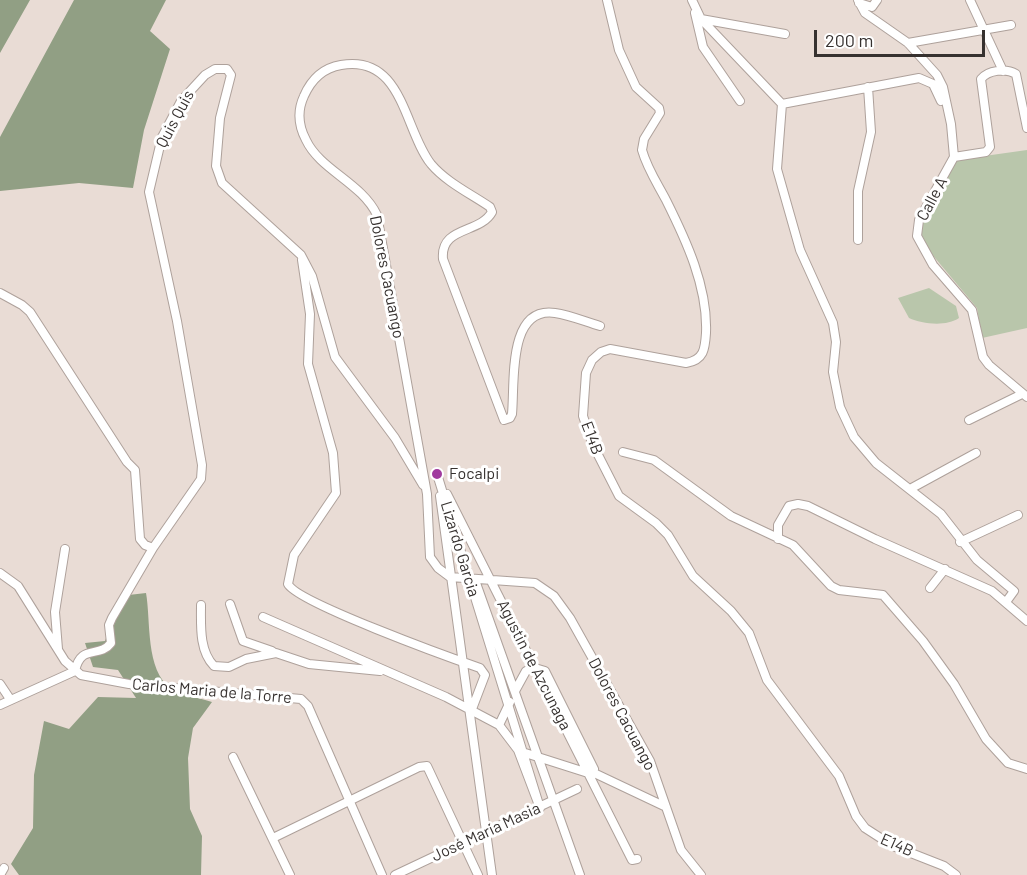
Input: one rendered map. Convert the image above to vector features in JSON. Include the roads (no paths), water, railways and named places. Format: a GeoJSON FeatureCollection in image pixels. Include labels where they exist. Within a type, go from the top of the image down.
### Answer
{"type":"FeatureCollection","features":[{"type":"Feature","properties":{"kind":"street","name":"E14B"},"geometry":{"type":"LineString","coordinates":[[607,0],[619,50],[636,87],[659,108],[660,113],[644,139],[642,150],[693,260],[706,326],[706,346],[703,355],[696,361],[686,363],[610,349],[601,352],[592,360],[586,373],[583,401],[583,416],[592,443],[619,496],[668,535],[693,576],[731,611],[749,633],[767,680],[839,776],[856,816],[865,828],[894,846],[944,866],[956,875]]}},
{"type":"Feature","properties":{"kind":"street"},"geometry":{"type":"LineString","coordinates":[[692,0],[703,47],[740,101]]}},
{"type":"Feature","properties":{"kind":"street"},"geometry":{"type":"LineString","coordinates":[[859,2],[872,7],[877,0]]}},
{"type":"Feature","properties":{"kind":"street"},"geometry":{"type":"LineString","coordinates":[[970,0],[985,28],[1003,71]]}},
{"type":"Feature","properties":{"kind":"street","name":"Calle A"},"geometry":{"type":"LineString","coordinates":[[859,2],[865,13],[908,43],[937,75],[951,124],[954,157],[919,220],[917,236],[933,265],[972,310],[983,357],[989,366],[1024,395]]}},
{"type":"Feature","properties":{"kind":"street"},"geometry":{"type":"LineString","coordinates":[[694,10],[782,104],[777,169],[800,250],[833,323],[836,342],[833,372],[840,407],[854,437],[865,453],[941,514],[960,542],[1014,591],[1005,602]]}},
{"type":"Feature","properties":{"kind":"street"},"geometry":{"type":"LineString","coordinates":[[701,19],[785,34]]}},
{"type":"Feature","properties":{"kind":"street"},"geometry":{"type":"LineString","coordinates":[[908,43],[1011,25]]}},
{"type":"Feature","properties":{"kind":"street","name":"Dolores Cacuango"},"geometry":{"type":"LineString","coordinates":[[600,326],[555,313],[540,313],[530,317],[519,335],[512,414],[507,420],[502,417],[442,251],[453,235],[488,219],[492,212],[490,207],[434,167],[399,96],[379,73],[350,64],[334,67],[316,77],[308,88],[298,115],[300,126],[311,147],[368,199],[377,215],[427,494],[429,553],[438,568],[451,577],[535,583],[554,596],[564,608],[650,761],[681,850],[702,875]]}},
{"type":"Feature","properties":{"kind":"street","name":"Quis Quis"},"geometry":{"type":"LineString","coordinates":[[75,671],[77,662],[87,652],[102,650],[111,643],[109,625],[112,618],[153,548],[198,485],[203,471],[177,321],[149,202],[150,180],[162,137],[181,101],[195,83],[214,69],[227,69],[231,75],[220,118],[217,147],[216,166],[222,183],[228,192],[295,247],[301,255],[312,276],[335,357],[411,462],[427,494]]}},
{"type":"Feature","properties":{"kind":"street"},"geometry":{"type":"LineString","coordinates":[[954,157],[986,153],[990,149],[981,79],[985,75],[1003,71],[1016,74],[1027,128]]}},
{"type":"Feature","properties":{"kind":"street"},"geometry":{"type":"LineString","coordinates":[[782,104],[919,78],[930,81],[939,94],[951,124]]}},
{"type":"Feature","properties":{"kind":"street"},"geometry":{"type":"LineString","coordinates":[[858,240],[858,190],[871,132],[868,87]]}},
{"type":"Feature","properties":{"kind":"street"},"geometry":{"type":"LineString","coordinates":[[301,255],[309,315],[308,364],[333,453],[336,493],[294,555],[288,584],[294,592],[331,610],[480,668],[485,675],[471,709]]}},
{"type":"Feature","properties":{"kind":"street"},"geometry":{"type":"LineString","coordinates":[[0,293],[22,304],[30,312],[127,462],[135,470],[140,539],[145,545],[153,548]]}},
{"type":"Feature","properties":{"kind":"street"},"geometry":{"type":"LineString","coordinates":[[969,420],[1024,395]]}},
{"type":"Feature","properties":{"kind":"street"},"geometry":{"type":"LineString","coordinates":[[623,452],[654,460],[731,516],[793,545],[831,586],[839,590],[883,596],[922,641],[954,684],[986,739],[1008,763],[1027,769]]}},
{"type":"Feature","properties":{"kind":"street"},"geometry":{"type":"LineString","coordinates":[[910,489],[976,453]]}},
{"type":"Feature","properties":{"kind":"street"},"geometry":{"type":"LineString","coordinates":[[437,474],[492,875]]}},
{"type":"Feature","properties":{"kind":"street","name":"Lizardo Garcia"},"geometry":{"type":"LineString","coordinates":[[437,474],[472,579],[580,875]]}},
{"type":"Feature","properties":{"kind":"street","name":"Agustin de Azcunaga"},"geometry":{"type":"LineString","coordinates":[[437,474],[535,668],[548,674],[593,763],[590,772]]}},
{"type":"Feature","properties":{"kind":"street"},"geometry":{"type":"LineString","coordinates":[[778,539],[778,525],[783,513],[789,506],[798,504],[992,591],[1027,621]]}},
{"type":"Feature","properties":{"kind":"street"},"geometry":{"type":"LineString","coordinates":[[960,542],[1018,515]]}},
{"type":"Feature","properties":{"kind":"street"},"geometry":{"type":"LineString","coordinates":[[59,651],[56,612],[66,549]]}},
{"type":"Feature","properties":{"kind":"street"},"geometry":{"type":"LineString","coordinates":[[930,588],[945,569]]}},
{"type":"Feature","properties":{"kind":"street"},"geometry":{"type":"LineString","coordinates":[[0,573],[18,586],[59,651],[75,671],[0,705]]}},
{"type":"Feature","properties":{"kind":"street","name":"Lizardo Garcia"},"geometry":{"type":"LineString","coordinates":[[472,579],[520,751],[540,808]]}},
{"type":"Feature","properties":{"kind":"street"},"geometry":{"type":"LineString","coordinates":[[230,604],[243,641],[309,664],[382,671]]}},
{"type":"Feature","properties":{"kind":"street"},"geometry":{"type":"LineString","coordinates":[[201,605],[202,637],[207,660],[214,666],[229,666],[246,659],[276,653]]}},
{"type":"Feature","properties":{"kind":"street","name":"Lizardo Garcia"},"geometry":{"type":"LineString","coordinates":[[263,617],[471,709],[499,725],[520,751]]}},
{"type":"Feature","properties":{"kind":"street"},"geometry":{"type":"LineString","coordinates":[[499,725],[522,675],[535,668]]}},
{"type":"Feature","properties":{"kind":"street","name":"Carlos Maria de la Torre"},"geometry":{"type":"LineString","coordinates":[[75,671],[109,682],[301,699],[308,706],[382,875]]}},
{"type":"Feature","properties":{"kind":"street"},"geometry":{"type":"LineString","coordinates":[[0,684],[10,699]]}},
{"type":"Feature","properties":{"kind":"street"},"geometry":{"type":"LineString","coordinates":[[520,751],[590,772],[666,807]]}},
{"type":"Feature","properties":{"kind":"street"},"geometry":{"type":"LineString","coordinates":[[233,757],[290,875]]}},
{"type":"Feature","properties":{"kind":"street"},"geometry":{"type":"LineString","coordinates":[[273,838],[419,767],[428,766],[478,875]]}},
{"type":"Feature","properties":{"kind":"street"},"geometry":{"type":"LineString","coordinates":[[590,772],[632,860],[637,859]]}},
{"type":"Feature","properties":{"kind":"street","name":"José Maria Masia"},"geometry":{"type":"LineString","coordinates":[[395,875],[577,789]]}},
{"type":"Feature","properties":{"kind":"place","name":"Focalpi"},"geometry":{"type":"Point","coordinates":[437,474]}}]}
